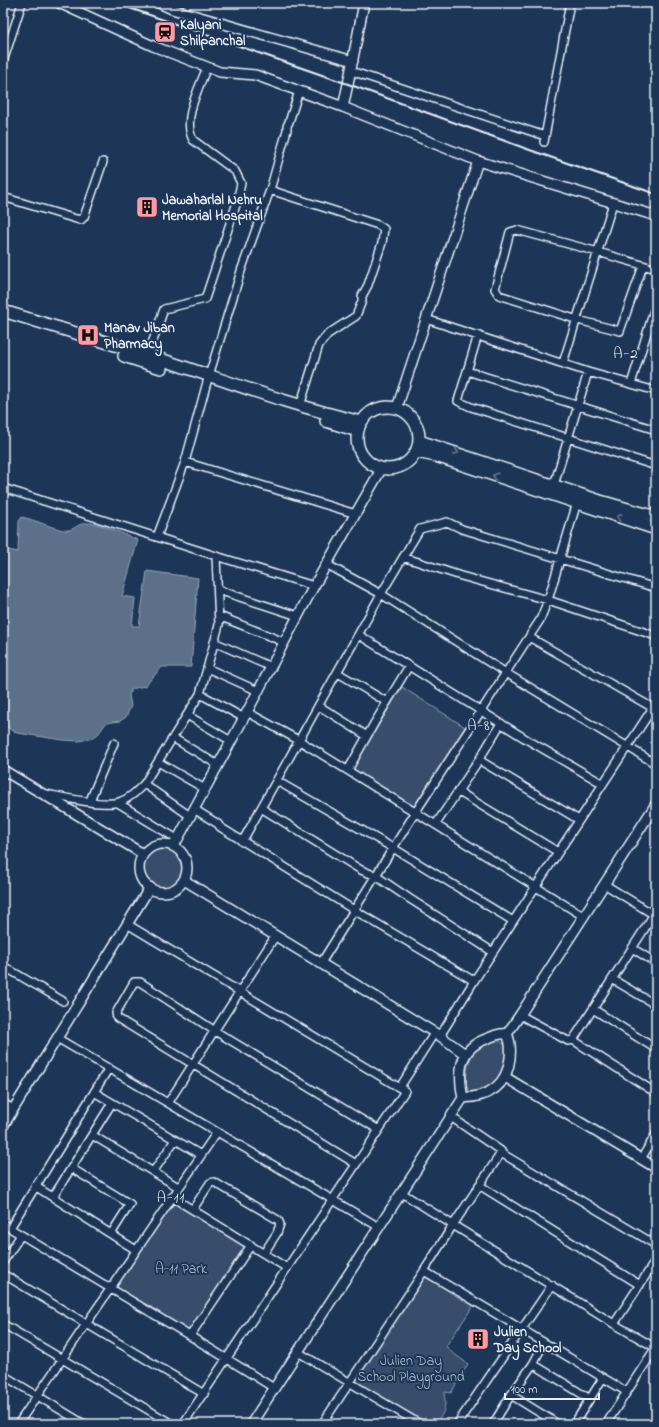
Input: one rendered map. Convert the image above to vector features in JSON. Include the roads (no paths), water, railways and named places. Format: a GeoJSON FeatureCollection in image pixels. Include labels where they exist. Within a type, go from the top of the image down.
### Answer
{"type":"FeatureCollection","features":[{"type":"Feature","properties":{"kind":"main road"},"geometry":{"type":"LineString","coordinates":[[3,311],[148,356],[208,379],[360,427]]}},
{"type":"Feature","properties":{"kind":"main road"},"geometry":{"type":"LineString","coordinates":[[3,318],[300,406],[360,427]]}},
{"type":"Feature","properties":{"kind":"main road"},"geometry":{"type":"LineString","coordinates":[[386,407],[404,411],[411,417],[419,432],[419,441],[416,452],[410,460],[403,465],[394,468],[382,468],[373,465],[365,459],[360,451],[357,441],[360,427],[367,415],[376,409],[386,407]]}},
{"type":"Feature","properties":{"kind":"main road"},"geometry":{"type":"LineString","coordinates":[[419,441],[554,485],[578,499],[656,529]]}},
{"type":"Feature","properties":{"kind":"main road"},"geometry":{"type":"LineString","coordinates":[[416,452],[436,456],[578,499],[656,517]]}},
{"type":"Feature","properties":{"kind":"street"},"geometry":{"type":"LineString","coordinates":[[3,62],[22,3]]}},
{"type":"Feature","properties":{"kind":"street"},"geometry":{"type":"LineString","coordinates":[[59,3],[153,46],[220,72],[255,75],[343,107],[478,161],[656,216]]}},
{"type":"Feature","properties":{"kind":"street"},"geometry":{"type":"LineString","coordinates":[[159,3],[353,60]]}},
{"type":"Feature","properties":{"kind":"street"},"geometry":{"type":"LineString","coordinates":[[293,3],[305,5]]}},
{"type":"Feature","properties":{"kind":"street"},"geometry":{"type":"LineString","coordinates":[[343,107],[364,3]]}},
{"type":"Feature","properties":{"kind":"street"},"geometry":{"type":"LineString","coordinates":[[351,71],[545,139],[570,3]]}},
{"type":"Feature","properties":{"kind":"street"},"geometry":{"type":"LineString","coordinates":[[148,356],[164,308],[205,299],[237,202],[241,183],[235,171],[193,140],[190,133],[189,116],[207,67]]}},
{"type":"Feature","properties":{"kind":"street"},"geometry":{"type":"LineString","coordinates":[[157,537],[185,462],[208,379],[241,271],[270,190],[287,126],[299,91]]}},
{"type":"Feature","properties":{"kind":"street"},"geometry":{"type":"LineString","coordinates":[[396,408],[478,161]]}},
{"type":"Feature","properties":{"kind":"street"},"geometry":{"type":"LineString","coordinates":[[3,197],[81,220],[84,217],[104,162]]}},
{"type":"Feature","properties":{"kind":"street"},"geometry":{"type":"LineString","coordinates":[[270,190],[378,225],[384,229],[382,243],[356,316],[328,334],[319,345],[300,406]]}},
{"type":"Feature","properties":{"kind":"street"},"geometry":{"type":"LineString","coordinates":[[563,364],[578,320],[613,203]]}},
{"type":"Feature","properties":{"kind":"street"},"geometry":{"type":"LineString","coordinates":[[643,266],[620,331],[499,296],[495,289],[510,232],[517,230],[656,269]]}},
{"type":"Feature","properties":{"kind":"street"},"geometry":{"type":"LineString","coordinates":[[631,384],[656,304]]}},
{"type":"Feature","properties":{"kind":"street"},"geometry":{"type":"LineString","coordinates":[[426,319],[588,372],[656,391]]}},
{"type":"Feature","properties":{"kind":"street"},"geometry":{"type":"LineString","coordinates":[[478,335],[458,401],[471,407],[656,466]]}},
{"type":"Feature","properties":{"kind":"street"},"geometry":{"type":"LineString","coordinates":[[467,371],[656,430]]}},
{"type":"Feature","properties":{"kind":"street"},"geometry":{"type":"LineString","coordinates":[[554,485],[588,372]]}},
{"type":"Feature","properties":{"kind":"street"},"geometry":{"type":"LineString","coordinates":[[185,462],[356,514]]}},
{"type":"Feature","properties":{"kind":"street"},"geometry":{"type":"LineString","coordinates":[[176,843],[326,564],[382,468]]}},
{"type":"Feature","properties":{"kind":"street"},"geometry":{"type":"LineString","coordinates":[[3,488],[314,586]]}},
{"type":"Feature","properties":{"kind":"street"},"geometry":{"type":"LineString","coordinates":[[321,963],[415,812],[540,620],[548,600],[578,499]]}},
{"type":"Feature","properties":{"kind":"street"},"geometry":{"type":"LineString","coordinates":[[242,842],[300,741],[381,594],[420,529],[447,522],[462,529],[656,588]]}},
{"type":"Feature","properties":{"kind":"street"},"geometry":{"type":"LineString","coordinates":[[43,794],[93,802],[118,803],[132,795],[144,784],[200,694],[219,625],[216,556]]}},
{"type":"Feature","properties":{"kind":"street"},"geometry":{"type":"LineString","coordinates":[[404,557],[461,576],[548,600],[656,636]]}},
{"type":"Feature","properties":{"kind":"street"},"geometry":{"type":"LineString","coordinates":[[326,564],[381,594],[506,673],[656,764]]}},
{"type":"Feature","properties":{"kind":"street"},"geometry":{"type":"LineString","coordinates":[[218,590],[298,616]]}},
{"type":"Feature","properties":{"kind":"street"},"geometry":{"type":"LineString","coordinates":[[219,616],[284,642]]}},
{"type":"Feature","properties":{"kind":"street"},"geometry":{"type":"LineString","coordinates":[[359,635],[481,711],[603,784]]}},
{"type":"Feature","properties":{"kind":"street"},"geometry":{"type":"LineString","coordinates":[[400,1087],[474,981],[654,705],[529,637]]}},
{"type":"Feature","properties":{"kind":"street"},"geometry":{"type":"LineString","coordinates":[[214,642],[271,667]]}},
{"type":"Feature","properties":{"kind":"street"},"geometry":{"type":"LineString","coordinates":[[348,770],[386,702],[409,666]]}},
{"type":"Feature","properties":{"kind":"street"},"geometry":{"type":"LineString","coordinates":[[207,668],[258,691]]}},
{"type":"Feature","properties":{"kind":"street"},"geometry":{"type":"LineString","coordinates":[[338,673],[386,702]]}},
{"type":"Feature","properties":{"kind":"street"},"geometry":{"type":"LineString","coordinates":[[200,694],[300,741],[583,916]]}},
{"type":"Feature","properties":{"kind":"street"},"geometry":{"type":"LineString","coordinates":[[319,706],[367,736]]}},
{"type":"Feature","properties":{"kind":"street"},"geometry":{"type":"LineString","coordinates":[[187,715],[231,741]]}},
{"type":"Feature","properties":{"kind":"street"},"geometry":{"type":"LineString","coordinates":[[436,824],[459,792],[501,723]]}},
{"type":"Feature","properties":{"kind":"street"},"geometry":{"type":"LineString","coordinates":[[173,738],[218,764]]}},
{"type":"Feature","properties":{"kind":"street"},"geometry":{"type":"LineString","coordinates":[[93,802],[91,798],[114,743]]}},
{"type":"Feature","properties":{"kind":"street"},"geometry":{"type":"LineString","coordinates":[[479,760],[579,820]]}},
{"type":"Feature","properties":{"kind":"street"},"geometry":{"type":"LineString","coordinates":[[158,762],[205,789]]}},
{"type":"Feature","properties":{"kind":"street"},"geometry":{"type":"LineString","coordinates":[[3,770],[143,854]]}},
{"type":"Feature","properties":{"kind":"street"},"geometry":{"type":"LineString","coordinates":[[277,781],[393,848],[513,921]]}},
{"type":"Feature","properties":{"kind":"street"},"geometry":{"type":"LineString","coordinates":[[144,784],[192,812],[218,824],[242,842],[474,981]]}},
{"type":"Feature","properties":{"kind":"street"},"geometry":{"type":"LineString","coordinates":[[459,792],[558,852]]}},
{"type":"Feature","properties":{"kind":"street"},"geometry":{"type":"LineString","coordinates":[[118,803],[176,843],[187,863],[187,872],[184,880],[178,886],[166,891],[158,891],[143,881],[140,872],[140,863],[143,854],[149,848],[157,845],[176,843]]}},
{"type":"Feature","properties":{"kind":"street"},"geometry":{"type":"LineString","coordinates":[[507,1034],[656,804]]}},
{"type":"Feature","properties":{"kind":"street"},"geometry":{"type":"LineString","coordinates":[[261,808],[361,870],[376,876],[410,900],[493,952]]}},
{"type":"Feature","properties":{"kind":"street"},"geometry":{"type":"LineString","coordinates":[[184,880],[438,1034],[465,1054]]}},
{"type":"Feature","properties":{"kind":"street"},"geometry":{"type":"LineString","coordinates":[[573,1040],[655,914],[604,884]]}},
{"type":"Feature","properties":{"kind":"street"},"geometry":{"type":"LineString","coordinates":[[3,1126],[150,887]]}},
{"type":"Feature","properties":{"kind":"street"},"geometry":{"type":"LineString","coordinates":[[127,924],[405,1091],[332,1199],[228,1359],[183,1424]]}},
{"type":"Feature","properties":{"kind":"street"},"geometry":{"type":"LineString","coordinates":[[168,1103],[276,935]]}},
{"type":"Feature","properties":{"kind":"street"},"geometry":{"type":"LineString","coordinates":[[632,948],[656,963]]}},
{"type":"Feature","properties":{"kind":"street"},"geometry":{"type":"LineString","coordinates":[[3,966],[63,1001]]}},
{"type":"Feature","properties":{"kind":"street"},"geometry":{"type":"LineString","coordinates":[[612,979],[656,1005]]}},
{"type":"Feature","properties":{"kind":"street"},"geometry":{"type":"LineString","coordinates":[[356,1164],[117,1018],[116,1013],[134,982],[140,982],[215,1031],[379,1130]]}},
{"type":"Feature","properties":{"kind":"street"},"geometry":{"type":"LineString","coordinates":[[593,1009],[656,1049]]}},
{"type":"Feature","properties":{"kind":"street"},"geometry":{"type":"LineString","coordinates":[[520,1015],[568,1041],[573,1040],[656,1093]]}},
{"type":"Feature","properties":{"kind":"street"},"geometry":{"type":"LineString","coordinates":[[251,1424],[463,1098],[460,1086],[461,1062],[465,1054],[470,1048],[482,1040],[501,1033],[507,1034]]}},
{"type":"Feature","properties":{"kind":"street"},"geometry":{"type":"LineString","coordinates":[[463,1098],[474,1098],[484,1095],[502,1083],[509,1070],[510,1042],[507,1034]]}},
{"type":"Feature","properties":{"kind":"street"},"geometry":{"type":"LineString","coordinates":[[57,1038],[379,1227]]}},
{"type":"Feature","properties":{"kind":"street"},"geometry":{"type":"LineString","coordinates":[[109,1068],[36,1186],[6,1226],[274,1388]]}},
{"type":"Feature","properties":{"kind":"street"},"geometry":{"type":"LineString","coordinates":[[505,1077],[656,1168]]}},
{"type":"Feature","properties":{"kind":"street"},"geometry":{"type":"LineString","coordinates":[[94,1092],[201,1155]]}},
{"type":"Feature","properties":{"kind":"street"},"geometry":{"type":"LineString","coordinates":[[53,1197],[112,1103]]}},
{"type":"Feature","properties":{"kind":"street"},"geometry":{"type":"LineString","coordinates":[[3,1104],[13,1109]]}},
{"type":"Feature","properties":{"kind":"street"},"geometry":{"type":"LineString","coordinates":[[451,1117],[501,1150],[501,1153],[656,1245]]}},
{"type":"Feature","properties":{"kind":"street"},"geometry":{"type":"LineString","coordinates":[[18,1424],[178,1187],[217,1132]]}},
{"type":"Feature","properties":{"kind":"street"},"geometry":{"type":"LineString","coordinates":[[641,1159],[656,1134]]}},
{"type":"Feature","properties":{"kind":"street"},"geometry":{"type":"LineString","coordinates":[[92,1135],[178,1187]]}},
{"type":"Feature","properties":{"kind":"street"},"geometry":{"type":"LineString","coordinates":[[153,1172],[175,1140]]}},
{"type":"Feature","properties":{"kind":"street"},"geometry":{"type":"LineString","coordinates":[[324,1423],[501,1153]]}},
{"type":"Feature","properties":{"kind":"street"},"geometry":{"type":"LineString","coordinates":[[71,1168],[130,1204],[112,1234]]}},
{"type":"Feature","properties":{"kind":"street"},"geometry":{"type":"LineString","coordinates":[[192,1209],[210,1183],[214,1182],[278,1220],[280,1224],[277,1233],[264,1254]]}},
{"type":"Feature","properties":{"kind":"street"},"geometry":{"type":"LineString","coordinates":[[479,1185],[640,1285]]}},
{"type":"Feature","properties":{"kind":"street"},"geometry":{"type":"LineString","coordinates":[[36,1186],[136,1250]]}},
{"type":"Feature","properties":{"kind":"street"},"geometry":{"type":"LineString","coordinates":[[402,1193],[614,1324],[656,1348],[606,1424]]}},
{"type":"Feature","properties":{"kind":"street"},"geometry":{"type":"LineString","coordinates":[[172,1197],[287,1268]]}},
{"type":"Feature","properties":{"kind":"street"},"geometry":{"type":"LineString","coordinates":[[3,1262],[21,1235]]}},
{"type":"Feature","properties":{"kind":"street"},"geometry":{"type":"LineString","coordinates":[[190,1336],[250,1245]]}},
{"type":"Feature","properties":{"kind":"street"},"geometry":{"type":"LineString","coordinates":[[614,1324],[656,1260]]}},
{"type":"Feature","properties":{"kind":"street"},"geometry":{"type":"LineString","coordinates":[[424,1271],[626,1392]]}},
{"type":"Feature","properties":{"kind":"street"},"geometry":{"type":"LineString","coordinates":[[3,1274],[204,1394]]}},
{"type":"Feature","properties":{"kind":"street"},"geometry":{"type":"LineString","coordinates":[[456,1424],[552,1285]]}},
{"type":"Feature","properties":{"kind":"street"},"geometry":{"type":"LineString","coordinates":[[3,1324],[172,1424]]}},
{"type":"Feature","properties":{"kind":"street"},"geometry":{"type":"LineString","coordinates":[[494,1424],[511,1395],[533,1364],[544,1343]]}},
{"type":"Feature","properties":{"kind":"street"},"geometry":{"type":"LineString","coordinates":[[298,1352],[420,1424]]}},
{"type":"Feature","properties":{"kind":"street"},"geometry":{"type":"LineString","coordinates":[[533,1364],[590,1399]]}},
{"type":"Feature","properties":{"kind":"street"},"geometry":{"type":"LineString","coordinates":[[3,1375],[84,1424]]}},
{"type":"Feature","properties":{"kind":"street"},"geometry":{"type":"LineString","coordinates":[[574,1424],[603,1378]]}},
{"type":"Feature","properties":{"kind":"street"},"geometry":{"type":"LineString","coordinates":[[511,1395],[558,1424]]}},
{"type":"Feature","properties":{"kind":"railway"},"geometry":{"type":"LineString","coordinates":[[115,3],[656,194]]}},
{"type":"Feature","properties":{"kind":"place","name":"Kalyani Shilpanchal"},"geometry":{"type":"Point","coordinates":[165,32]}},
{"type":"Feature","properties":{"kind":"place","name":"Jawaharlal Nehru Memorial Hospital"},"geometry":{"type":"Point","coordinates":[147,207]}},
{"type":"Feature","properties":{"kind":"place","name":"Manav Jiban Pharmacy"},"geometry":{"type":"Point","coordinates":[88,335]}},
{"type":"Feature","properties":{"kind":"place","name":"Julien Day School"},"geometry":{"type":"Point","coordinates":[478,1339]}},
{"type":"Feature","properties":{"kind":"district","name":"A-2"},"geometry":{"type":"Point","coordinates":[626,353]}},
{"type":"Feature","properties":{"kind":"district","name":"A-8"},"geometry":{"type":"Point","coordinates":[479,725]}},
{"type":"Feature","properties":{"kind":"district","name":"A-11"},"geometry":{"type":"Point","coordinates":[171,1197]}},
{"type":"Feature","properties":{"kind":"park label","name":"A-11 Park"},"geometry":{"type":"Point","coordinates":[181,1268]}},
{"type":"Feature","properties":{"kind":"park label","name":"Julien Day School Playground"},"geometry":{"type":"Point","coordinates":[411,1368]}}]}
